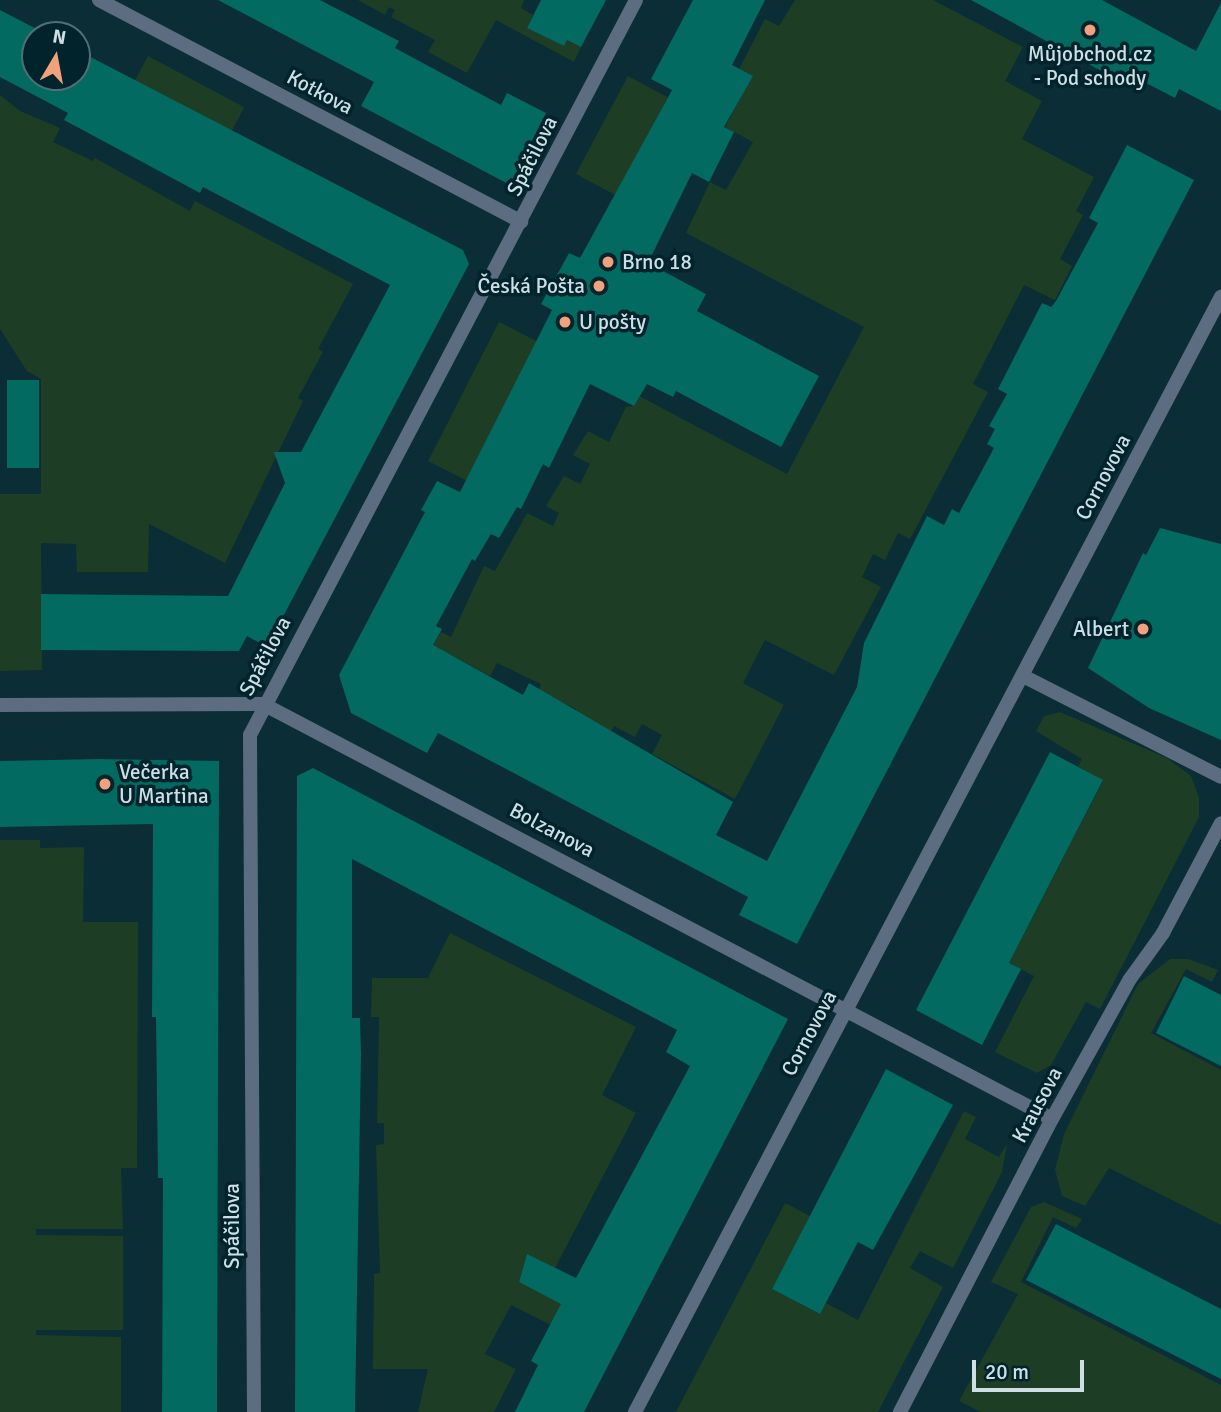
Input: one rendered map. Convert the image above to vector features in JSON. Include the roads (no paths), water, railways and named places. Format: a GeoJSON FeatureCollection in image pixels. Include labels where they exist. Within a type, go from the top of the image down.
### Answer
{"type":"FeatureCollection","features":[{"type":"Feature","properties":{"kind":"street","name":"Kotkova"},"geometry":{"type":"LineString","coordinates":[[99,0],[522,222]]}},
{"type":"Feature","properties":{"kind":"street","name":"Spáčilova"},"geometry":{"type":"LineString","coordinates":[[254,1412],[250,735],[263,704],[522,222],[636,0]]}},
{"type":"Feature","properties":{"kind":"street","name":"Cornovova"},"geometry":{"type":"LineString","coordinates":[[635,1412],[1221,297]]}},
{"type":"Feature","properties":{"kind":"street"},"geometry":{"type":"LineString","coordinates":[[1023,676],[1221,777]]}},
{"type":"Feature","properties":{"kind":"street","name":"Bolzanova"},"geometry":{"type":"LineString","coordinates":[[0,705],[263,704],[846,1007],[1052,1119]]}},
{"type":"Feature","properties":{"kind":"street","name":"Krausova"},"geometry":{"type":"LineString","coordinates":[[900,1412],[1052,1119],[1130,979],[1163,933],[1221,823]]}},
{"type":"Feature","properties":{"kind":"place","name":"Můjobchod.cz - Pod schody"},"geometry":{"type":"Point","coordinates":[1090,30]}},
{"type":"Feature","properties":{"kind":"place","name":"Brno 18"},"geometry":{"type":"Point","coordinates":[608,262]}},
{"type":"Feature","properties":{"kind":"place","name":"Česká Pošta"},"geometry":{"type":"Point","coordinates":[599,286]}},
{"type":"Feature","properties":{"kind":"place","name":"U pošty"},"geometry":{"type":"Point","coordinates":[565,322]}},
{"type":"Feature","properties":{"kind":"place","name":"Albert"},"geometry":{"type":"Point","coordinates":[1143,629]}},
{"type":"Feature","properties":{"kind":"place","name":"Večerka U Martina"},"geometry":{"type":"Point","coordinates":[105,784]}}]}
